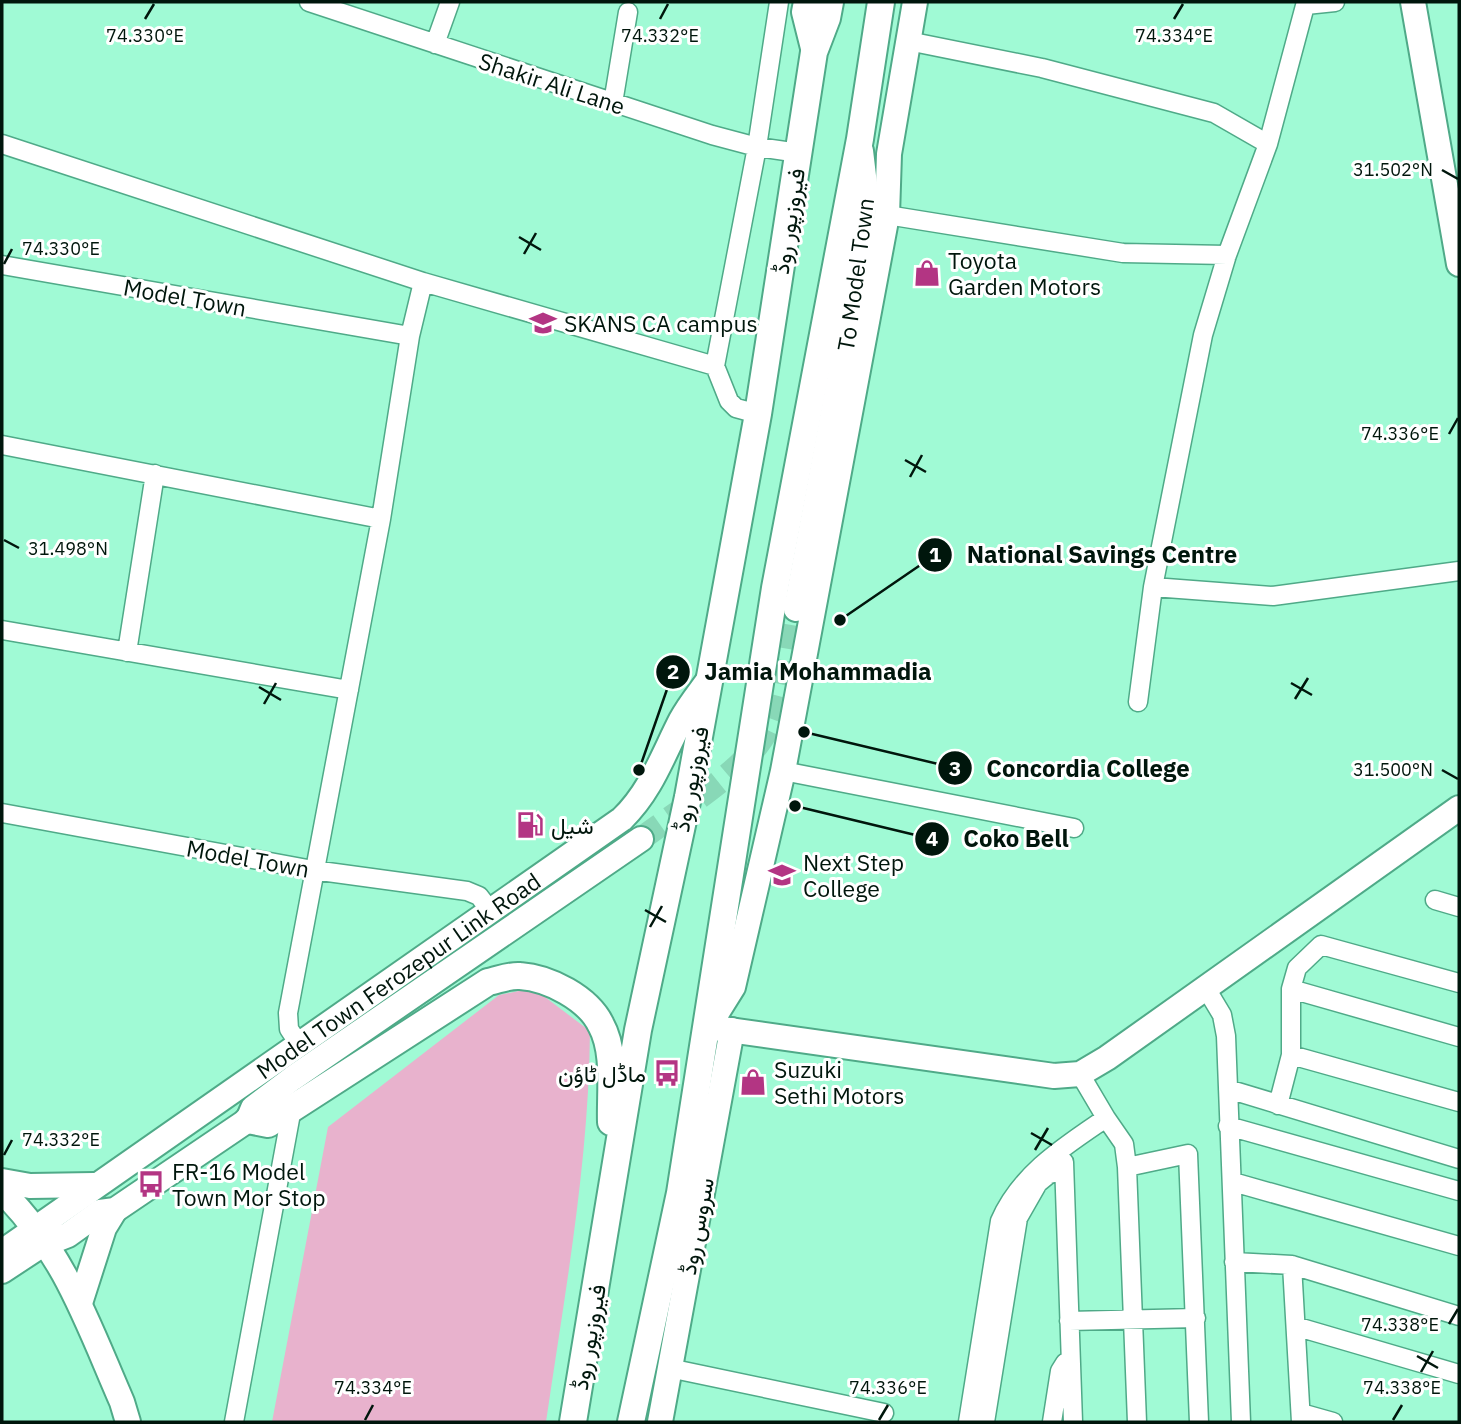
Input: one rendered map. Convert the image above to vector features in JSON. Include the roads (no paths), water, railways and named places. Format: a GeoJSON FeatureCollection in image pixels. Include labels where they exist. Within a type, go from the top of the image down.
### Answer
{"type":"FeatureCollection","features":[{"type":"Feature","properties":{"kind":"main road","name":"فیروزپور روڈ"},"geometry":{"type":"LineString","coordinates":[[573,1422],[638,1030],[710,678],[758,414],[814,52],[830,2]]}},
{"type":"Feature","properties":{"kind":"main road"},"geometry":{"type":"LineString","coordinates":[[631,1422],[680,1193],[720,1029],[775,588],[860,139],[881,2]]}},
{"type":"Feature","properties":{"kind":"main road"},"geometry":{"type":"LineString","coordinates":[[248,1120],[268,1124],[488,982],[518,975],[546,981],[577,1000],[601,1024],[608,1049],[610,1076],[612,1194]]}},
{"type":"Feature","properties":{"kind":"street","name":"Shakir Ali Lane"},"geometry":{"type":"LineString","coordinates":[[309,2],[757,148],[799,153]]}},
{"type":"Feature","properties":{"kind":"street"},"geometry":{"type":"LineString","coordinates":[[435,44],[450,2]]}},
{"type":"Feature","properties":{"kind":"street"},"geometry":{"type":"LineString","coordinates":[[758,414],[736,408],[729,401],[715,366],[757,148],[779,2]]}},
{"type":"Feature","properties":{"kind":"street","name":"فیروزپور روڈ"},"geometry":{"type":"LineString","coordinates":[[806,2],[804,12],[814,52]]}},
{"type":"Feature","properties":{"kind":"street"},"geometry":{"type":"LineString","coordinates":[[915,2],[889,153],[887,215],[783,771],[733,987],[720,1029],[1054,1076],[1080,1074],[1207,990],[1459,808]]}},
{"type":"Feature","properties":{"kind":"street"},"geometry":{"type":"LineString","coordinates":[[1138,702],[1153,587],[1203,335],[1227,255],[1268,144],[1306,4],[1335,2]]}},
{"type":"Feature","properties":{"kind":"street"},"geometry":{"type":"LineString","coordinates":[[1413,2],[1459,264]]}},
{"type":"Feature","properties":{"kind":"street"},"geometry":{"type":"LineString","coordinates":[[613,103],[628,12]]}},
{"type":"Feature","properties":{"kind":"street"},"geometry":{"type":"LineString","coordinates":[[908,41],[1042,68],[1214,113],[1268,144]]}},
{"type":"Feature","properties":{"kind":"street","name":"To Model Town"},"geometry":{"type":"LineString","coordinates":[[846,343],[866,193],[860,139]]}},
{"type":"Feature","properties":{"kind":"street"},"geometry":{"type":"LineString","coordinates":[[2,144],[423,282],[715,366]]}},
{"type":"Feature","properties":{"kind":"street","name":"To Model Town"},"geometry":{"type":"LineString","coordinates":[[846,343],[858,308],[889,153]]}},
{"type":"Feature","properties":{"kind":"street"},"geometry":{"type":"LineString","coordinates":[[887,215],[1123,253],[1227,255]]}},
{"type":"Feature","properties":{"kind":"street","name":"Model Town"},"geometry":{"type":"LineString","coordinates":[[2,265],[410,336]]}},
{"type":"Feature","properties":{"kind":"street"},"geometry":{"type":"LineString","coordinates":[[299,1044],[289,1029],[288,1013],[381,519],[410,336],[423,282]]}},
{"type":"Feature","properties":{"kind":"street"},"geometry":{"type":"LineString","coordinates":[[796,609],[846,343]]}},
{"type":"Feature","properties":{"kind":"street"},"geometry":{"type":"LineString","coordinates":[[2,445],[381,519]]}},
{"type":"Feature","properties":{"kind":"street"},"geometry":{"type":"LineString","coordinates":[[127,652],[155,474]]}},
{"type":"Feature","properties":{"kind":"street"},"geometry":{"type":"LineString","coordinates":[[1153,587],[1273,596],[1459,571]]}},
{"type":"Feature","properties":{"kind":"street"},"geometry":{"type":"LineString","coordinates":[[2,630],[349,690]]}},
{"type":"Feature","properties":{"kind":"street","name":"Model Town Ferozepur Link Road"},"geometry":{"type":"LineString","coordinates":[[42,1236],[94,1185],[632,809],[667,754],[682,718],[710,678]]}},
{"type":"Feature","properties":{"kind":"street"},"geometry":{"type":"LineString","coordinates":[[783,771],[1074,828]]}},
{"type":"Feature","properties":{"kind":"street","name":"Model Town"},"geometry":{"type":"LineString","coordinates":[[2,813],[313,870],[467,891],[479,897],[489,909]]}},
{"type":"Feature","properties":{"kind":"street"},"geometry":{"type":"LineString","coordinates":[[80,1303],[104,1228],[115,1210],[248,1120],[253,1108],[293,1078],[641,839]]}},
{"type":"Feature","properties":{"kind":"street"},"geometry":{"type":"LineString","coordinates":[[1435,900],[1459,907]]}},
{"type":"Feature","properties":{"kind":"street"},"geometry":{"type":"LineString","coordinates":[[1278,1105],[1291,1055],[1291,989],[1297,968],[1321,945],[1459,984]]}},
{"type":"Feature","properties":{"kind":"street"},"geometry":{"type":"LineString","coordinates":[[1291,989],[1459,1037]]}},
{"type":"Feature","properties":{"kind":"street"},"geometry":{"type":"LineString","coordinates":[[1207,990],[1222,1015],[1226,1036],[1241,1422]]}},
{"type":"Feature","properties":{"kind":"street","name":"سروس روڈ"},"geometry":{"type":"LineString","coordinates":[[660,1422],[720,1029]]}},
{"type":"Feature","properties":{"kind":"street"},"geometry":{"type":"LineString","coordinates":[[1291,1055],[1459,1102]]}},
{"type":"Feature","properties":{"kind":"street"},"geometry":{"type":"LineString","coordinates":[[1080,1074],[1124,1144],[1137,1422]]}},
{"type":"Feature","properties":{"kind":"street"},"geometry":{"type":"LineString","coordinates":[[1228,1089],[1459,1159]]}},
{"type":"Feature","properties":{"kind":"street"},"geometry":{"type":"LineString","coordinates":[[234,1422],[292,1108]]}},
{"type":"Feature","properties":{"kind":"street"},"geometry":{"type":"LineString","coordinates":[[968,1422],[1000,1221],[1021,1186],[1060,1150],[1106,1118]]}},
{"type":"Feature","properties":{"kind":"street"},"geometry":{"type":"LineString","coordinates":[[1228,1126],[1459,1191]]}},
{"type":"Feature","properties":{"kind":"street"},"geometry":{"type":"LineString","coordinates":[[1060,1150],[1064,1153],[1073,1422]]}},
{"type":"Feature","properties":{"kind":"street"},"geometry":{"type":"LineString","coordinates":[[1127,1167],[1188,1154],[1199,1422]]}},
{"type":"Feature","properties":{"kind":"street"},"geometry":{"type":"LineString","coordinates":[[985,1422],[1018,1218],[1038,1183],[1048,1174],[1064,1171]]}},
{"type":"Feature","properties":{"kind":"street"},"geometry":{"type":"LineString","coordinates":[[2,1181],[30,1186],[94,1185]]}},
{"type":"Feature","properties":{"kind":"street"},"geometry":{"type":"LineString","coordinates":[[1233,1182],[1459,1246]]}},
{"type":"Feature","properties":{"kind":"street"},"geometry":{"type":"LineString","coordinates":[[2,1191],[42,1236],[80,1303],[128,1422]]}},
{"type":"Feature","properties":{"kind":"street"},"geometry":{"type":"LineString","coordinates":[[2,1252],[42,1236],[61,1239],[100,1212],[115,1210]]}},
{"type":"Feature","properties":{"kind":"street"},"geometry":{"type":"LineString","coordinates":[[2,1271],[42,1236]]}},
{"type":"Feature","properties":{"kind":"street"},"geometry":{"type":"LineString","coordinates":[[1234,1262],[1292,1265],[1459,1316]]}},
{"type":"Feature","properties":{"kind":"street"},"geometry":{"type":"LineString","coordinates":[[1292,1265],[1298,1327],[1301,1417],[1333,1422]]}},
{"type":"Feature","properties":{"kind":"street"},"geometry":{"type":"LineString","coordinates":[[1069,1321],[1196,1318]]}},
{"type":"Feature","properties":{"kind":"street"},"geometry":{"type":"LineString","coordinates":[[1298,1327],[1459,1374]]}},
{"type":"Feature","properties":{"kind":"street"},"geometry":{"type":"LineString","coordinates":[[1052,1422],[1059,1371],[1065,1363],[1071,1363]]}},
{"type":"Feature","properties":{"kind":"street"},"geometry":{"type":"LineString","coordinates":[[669,1368],[884,1413]]}},
{"type":"Feature","properties":{"kind":"tunnel"},"geometry":{"type":"LineString","coordinates":[[641,839],[728,775],[757,745],[767,730],[778,701],[796,609]]}},
{"type":"Feature","properties":{"kind":"place","name":"Toyota Garden Motors"},"geometry":{"type":"Point","coordinates":[927,273]}},
{"type":"Feature","properties":{"kind":"place","name":"SKANS CA campus"},"geometry":{"type":"Point","coordinates":[543,323]}},
{"type":"Feature","properties":{"kind":"place","name":"National Savings Centre"},"geometry":{"type":"Point","coordinates":[840,620]}},
{"type":"Feature","properties":{"kind":"place","name":"Concordia College"},"geometry":{"type":"Point","coordinates":[804,732]}},
{"type":"Feature","properties":{"kind":"place","name":"Jamia Mohammadia"},"geometry":{"type":"Point","coordinates":[639,770]}},
{"type":"Feature","properties":{"kind":"place","name":"Coko Bell"},"geometry":{"type":"Point","coordinates":[795,806]}},
{"type":"Feature","properties":{"kind":"place","name":"شیل"},"geometry":{"type":"Point","coordinates":[530,825]}},
{"type":"Feature","properties":{"kind":"place","name":"Next Step College"},"geometry":{"type":"Point","coordinates":[782,875]}},
{"type":"Feature","properties":{"kind":"place","name":"ماڈل ٹاؤن"},"geometry":{"type":"Point","coordinates":[667,1073]}},
{"type":"Feature","properties":{"kind":"place","name":"Suzuki Sethi Motors"},"geometry":{"type":"Point","coordinates":[753,1082]}},
{"type":"Feature","properties":{"kind":"place","name":"FR-16 Model Town Mor Stop"},"geometry":{"type":"Point","coordinates":[151,1184]}}]}
